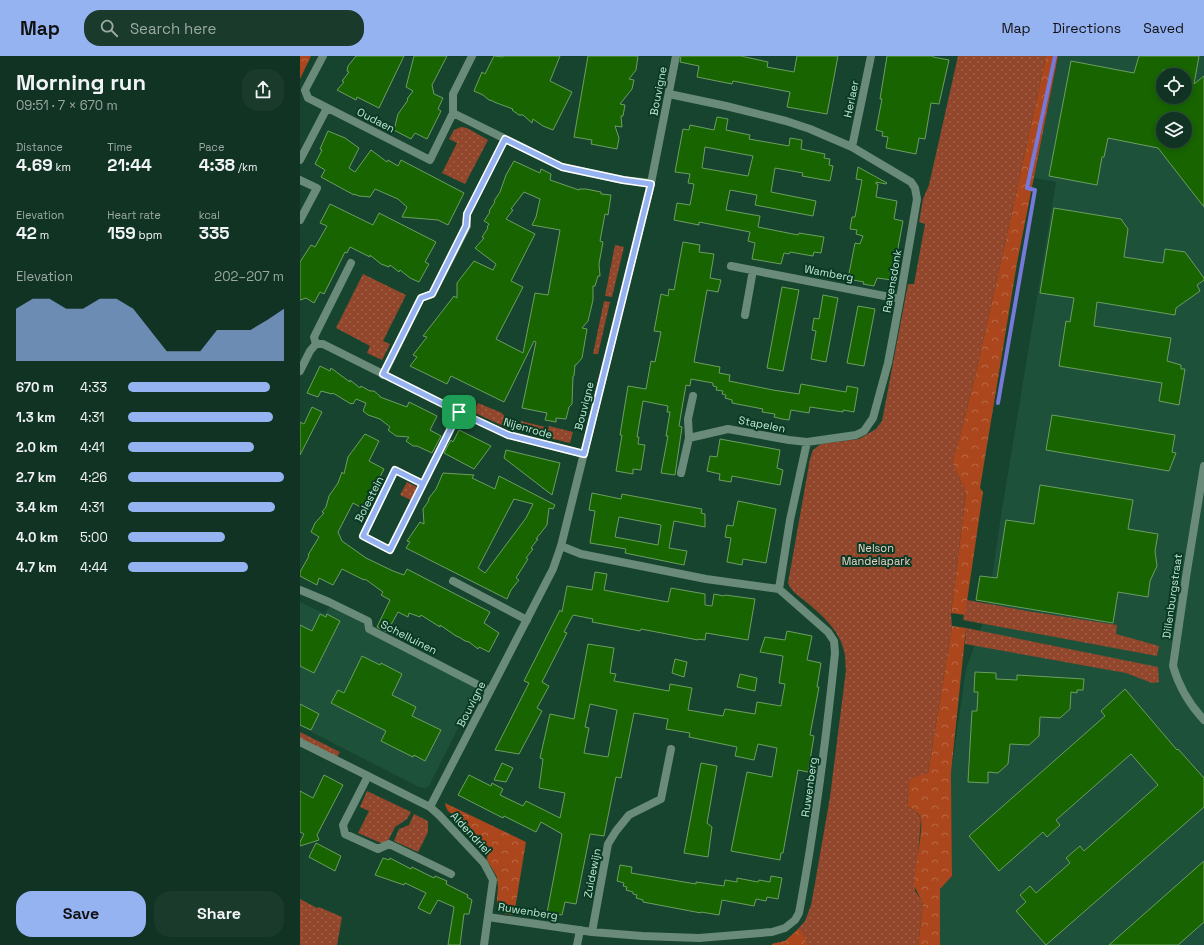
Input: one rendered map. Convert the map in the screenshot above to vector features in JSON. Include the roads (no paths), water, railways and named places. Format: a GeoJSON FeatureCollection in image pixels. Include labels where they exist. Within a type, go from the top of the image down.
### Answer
{"type":"FeatureCollection","features":[{"type":"Feature","properties":{"kind":"street","name":"Oudaen"},"geometry":{"type":"LineString","coordinates":[[323,56],[305,90],[308,98],[430,160],[453,113],[453,94],[472,56]]}},
{"type":"Feature","properties":{"kind":"street","name":"Bouvigne"},"geometry":{"type":"LineString","coordinates":[[430,807],[553,569],[561,546],[651,184],[676,56]]}},
{"type":"Feature","properties":{"kind":"street","name":"Herlaer"},"geometry":{"type":"LineString","coordinates":[[852,147],[871,56]]}},
{"type":"Feature","properties":{"kind":"street","name":"Ravensdonk"},"geometry":{"type":"LineString","coordinates":[[669,94],[726,106],[786,121],[810,129],[852,147],[911,182],[915,188],[918,199],[900,299],[888,363],[873,418],[864,431],[856,435],[807,442]]}},
{"type":"Feature","properties":{"kind":"street"},"geometry":{"type":"LineString","coordinates":[[300,160],[327,108]]}},
{"type":"Feature","properties":{"kind":"street"},"geometry":{"type":"LineString","coordinates":[[453,113],[562,167],[623,180],[651,184]]}},
{"type":"Feature","properties":{"kind":"street"},"geometry":{"type":"LineString","coordinates":[[383,374],[421,298],[432,294],[466,226],[467,214],[505,139]]}},
{"type":"Feature","properties":{"kind":"street"},"geometry":{"type":"LineString","coordinates":[[300,180],[317,188],[300,220]]}},
{"type":"Feature","properties":{"kind":"street"},"geometry":{"type":"LineString","coordinates":[[300,371],[310,350],[316,344],[314,337],[351,263]]}},
{"type":"Feature","properties":{"kind":"street","name":"Wamberg"},"geometry":{"type":"LineString","coordinates":[[731,266],[900,299]]}},
{"type":"Feature","properties":{"kind":"street"},"geometry":{"type":"LineString","coordinates":[[745,316],[753,270]]}},
{"type":"Feature","properties":{"kind":"street","name":"Nijenrode"},"geometry":{"type":"LineString","coordinates":[[316,344],[323,344],[508,435],[584,454]]}},
{"type":"Feature","properties":{"kind":"street"},"geometry":{"type":"LineString","coordinates":[[681,473],[689,438],[688,419],[693,396]]}},
{"type":"Feature","properties":{"kind":"street","name":"Bolestein"},"geometry":{"type":"LineString","coordinates":[[423,484],[395,470],[363,536],[390,550],[423,484],[459,412]]}},
{"type":"Feature","properties":{"kind":"street","name":"Stapelen"},"geometry":{"type":"LineString","coordinates":[[689,438],[728,429],[807,442]]}},
{"type":"Feature","properties":{"kind":"street"},"geometry":{"type":"LineString","coordinates":[[561,546],[589,556],[706,579],[780,589],[790,520],[807,442]]}},
{"type":"Feature","properties":{"kind":"street","name":"Dillenburgstraat"},"geometry":{"type":"LineString","coordinates":[[1204,466],[1186,577],[1174,666],[1177,681],[1192,708],[1204,720]]}},
{"type":"Feature","properties":{"kind":"street"},"geometry":{"type":"LineString","coordinates":[[453,581],[527,620]]}},
{"type":"Feature","properties":{"kind":"street","name":"Ruwenberg"},"geometry":{"type":"LineString","coordinates":[[488,916],[592,932],[694,941],[772,932],[785,928],[795,920],[799,913],[811,850],[822,778],[835,654],[834,642],[828,632],[780,589]]}},
{"type":"Feature","properties":{"kind":"street","name":"Schelluinen"},"geometry":{"type":"LineString","coordinates":[[300,590],[368,621],[369,629],[490,691]]}},
{"type":"Feature","properties":{"kind":"street","name":"Aldendriel"},"geometry":{"type":"LineString","coordinates":[[300,742],[430,807],[484,863],[494,880],[484,945]]}},
{"type":"Feature","properties":{"kind":"street","name":"Zuidewijn"},"geometry":{"type":"LineString","coordinates":[[592,932],[608,844],[616,831],[630,815],[661,799],[671,749]]}},
{"type":"Feature","properties":{"kind":"street"},"geometry":{"type":"LineString","coordinates":[[368,776],[343,825],[345,834],[378,849],[388,844],[451,874]]}},
{"type":"Feature","properties":{"kind":"street"},"geometry":{"type":"LineString","coordinates":[[577,945],[580,930]]}},
{"type":"Feature","properties":{"kind":"waterway"},"geometry":{"type":"LineString","coordinates":[[998,403],[1035,190],[1027,188],[1055,56]]}},
{"type":"Feature","properties":{"kind":"park label","name":"Nelson Mandelapark"},"geometry":{"type":"Point","coordinates":[876,554]}}]}
